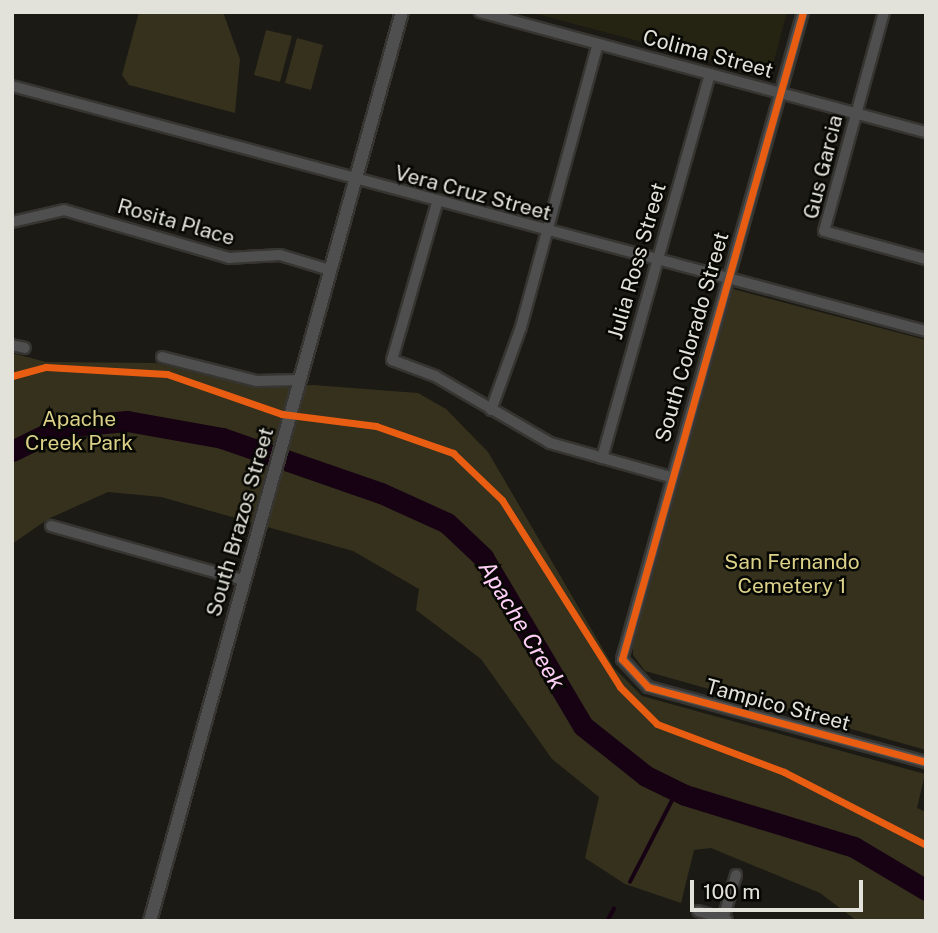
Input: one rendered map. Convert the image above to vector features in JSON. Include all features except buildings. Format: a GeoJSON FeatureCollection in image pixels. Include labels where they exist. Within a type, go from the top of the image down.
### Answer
{"type":"FeatureCollection","features":[{"type":"Feature","properties":{"kind":"street","name":"South Brazos Street"},"geometry":{"type":"LineString","coordinates":[[150,921],[402,12]]}},
{"type":"Feature","properties":{"kind":"street","name":"Colima Street"},"geometry":{"type":"LineString","coordinates":[[480,12],[926,132]]}},
{"type":"Feature","properties":{"kind":"street","name":"South Colorado Street"},"geometry":{"type":"LineString","coordinates":[[628,670],[622,659],[624,637],[803,12]]}},
{"type":"Feature","properties":{"kind":"street","name":"Gus Garcia"},"geometry":{"type":"LineString","coordinates":[[884,12],[824,231],[926,259]]}},
{"type":"Feature","properties":{"kind":"street"},"geometry":{"type":"LineString","coordinates":[[491,410],[547,233],[598,44]]}},
{"type":"Feature","properties":{"kind":"street","name":"Julia Ross Street"},"geometry":{"type":"LineString","coordinates":[[602,458],[710,74]]}},
{"type":"Feature","properties":{"kind":"street","name":"Vera Cruz Street"},"geometry":{"type":"LineString","coordinates":[[12,86],[656,263],[926,331]]}},
{"type":"Feature","properties":{"kind":"street"},"geometry":{"type":"LineString","coordinates":[[437,203],[392,360],[435,376],[550,443],[670,477]]}},
{"type":"Feature","properties":{"kind":"street","name":"Rosita Place"},"geometry":{"type":"LineString","coordinates":[[12,222],[43,211],[64,210],[229,258],[280,255],[330,270]]}},
{"type":"Feature","properties":{"kind":"street"},"geometry":{"type":"LineString","coordinates":[[12,345],[24,348]]}},
{"type":"Feature","properties":{"kind":"street"},"geometry":{"type":"LineString","coordinates":[[162,358],[256,381],[300,380]]}},
{"type":"Feature","properties":{"kind":"street"},"geometry":{"type":"LineString","coordinates":[[51,526],[243,580]]}},
{"type":"Feature","properties":{"kind":"street","name":"Tampico Street"},"geometry":{"type":"LineString","coordinates":[[628,670],[648,687],[667,694],[926,762]]}},
{"type":"Feature","properties":{"kind":"street"},"geometry":{"type":"LineString","coordinates":[[698,911],[726,920],[736,875]]}},
{"type":"Feature","properties":{"kind":"shaded area"},"geometry":{"type":"Polygon","coordinates":[[[529,12],[787,12],[770,76],[529,12]]]}},
{"type":"Feature","properties":{"kind":"green space"},"geometry":{"type":"Polygon","coordinates":[[[139,12],[223,12],[240,59],[235,113],[129,85],[122,75],[139,12]]]}},
{"type":"Feature","properties":{"kind":"green space"},"geometry":{"type":"Polygon","coordinates":[[[266,30],[292,36],[280,82],[254,75],[266,30]]]}},
{"type":"Feature","properties":{"kind":"green space"},"geometry":{"type":"Polygon","coordinates":[[[297,38],[323,45],[311,90],[285,83],[297,38]]]}},
{"type":"Feature","properties":{"kind":"green space","name":"San Fernando Cemetery 1"},"geometry":{"type":"Polygon","coordinates":[[[733,289],[926,340],[926,750],[645,671],[633,655],[632,633],[647,596],[733,289]]]}},
{"type":"Feature","properties":{"kind":"green space","name":"Apache Creek Park"},"geometry":{"type":"Polygon","coordinates":[[[12,353],[46,362],[155,363],[253,387],[313,385],[418,393],[446,409],[488,452],[614,668],[642,696],[925,774],[917,808],[926,812],[926,921],[857,921],[820,893],[711,848],[694,850],[681,903],[625,884],[585,858],[599,797],[552,759],[481,659],[416,610],[419,589],[353,551],[161,497],[108,492],[48,519],[12,544],[12,353]]]}},
{"type":"Feature","properties":{"kind":"waterway","name":"Apache Creek"},"geometry":{"type":"LineString","coordinates":[[12,451],[61,427],[127,421],[222,438],[381,493],[447,523],[483,557],[583,726],[646,776],[685,795],[854,847],[926,890]]}},
{"type":"Feature","properties":{"kind":"waterway"},"geometry":{"type":"LineString","coordinates":[[630,882],[677,791]]}},
{"type":"Feature","properties":{"kind":"waterway"},"geometry":{"type":"LineString","coordinates":[[607,921],[614,909]]}},
{"type":"Feature","properties":{"kind":"cycle path"},"geometry":{"type":"LineString","coordinates":[[803,12],[622,659],[648,687],[926,762]]}},
{"type":"Feature","properties":{"kind":"cycle path"},"geometry":{"type":"LineString","coordinates":[[12,376],[46,367],[167,374],[282,414],[376,426],[453,453],[502,500],[620,687],[657,724],[784,772],[926,845]]}}]}
